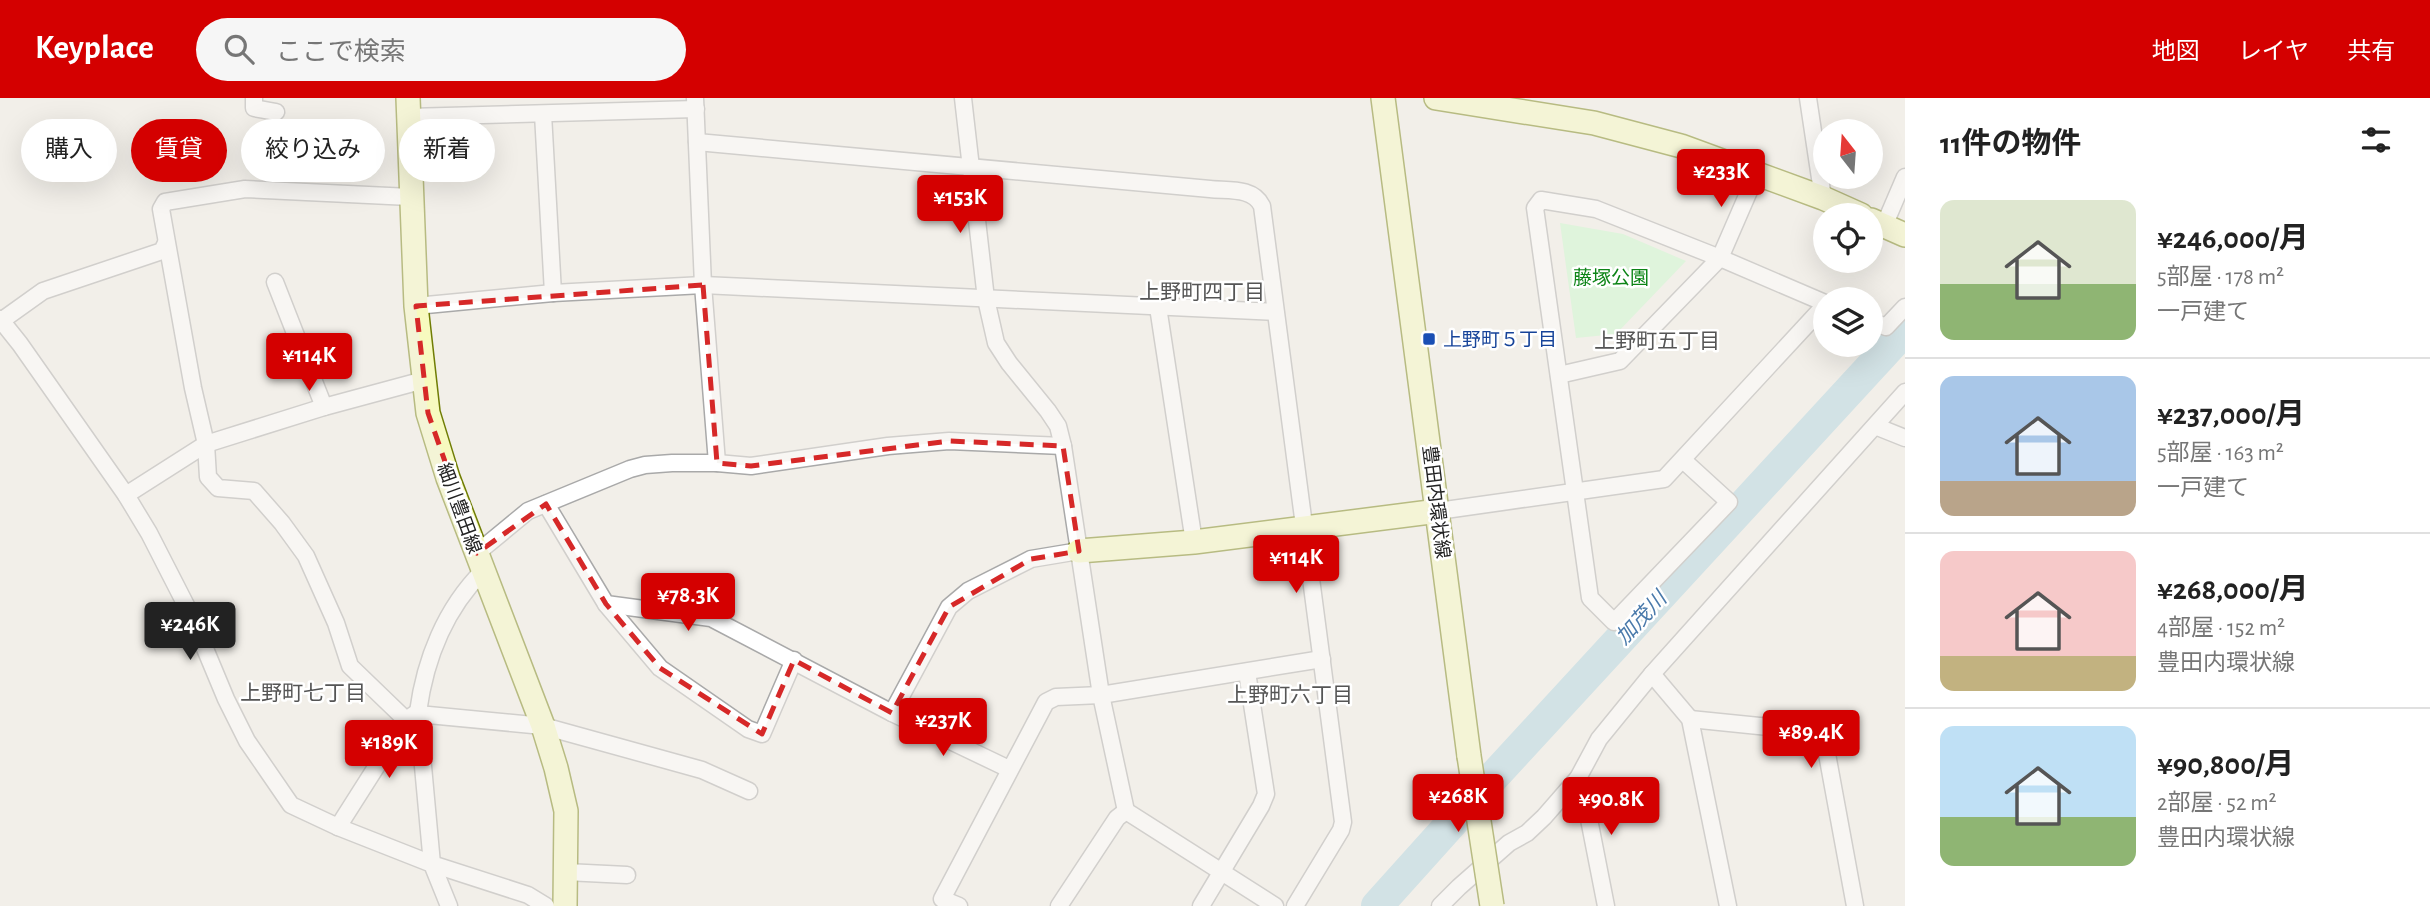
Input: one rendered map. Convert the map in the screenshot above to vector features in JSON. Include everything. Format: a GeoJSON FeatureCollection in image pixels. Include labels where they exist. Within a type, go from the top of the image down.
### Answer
{"type":"FeatureCollection","features":[{"type":"Feature","properties":{"kind":"street"},"geometry":{"type":"LineString","coordinates":[[254,98],[254,108],[276,112]]}},
{"type":"Feature","properties":{"kind":"street"},"geometry":{"type":"LineString","coordinates":[[963,98],[986,299],[996,343],[1058,426],[1101,695],[1126,811],[1275,906]]}},
{"type":"Feature","properties":{"kind":"street","name":"豊田内環状線"},"geometry":{"type":"LineString","coordinates":[[1383,98],[1469,756],[1492,906]]}},
{"type":"Feature","properties":{"kind":"street"},"geometry":{"type":"LineString","coordinates":[[1436,98],[1539,106],[1681,146],[1834,203]]}},
{"type":"Feature","properties":{"kind":"street"},"geometry":{"type":"LineString","coordinates":[[1808,98],[1823,198]]}},
{"type":"Feature","properties":{"kind":"street"},"geometry":{"type":"LineString","coordinates":[[408,107],[543,114],[696,104],[703,285],[717,463]]}},
{"type":"Feature","properties":{"kind":"street","name":"細川豊田線"},"geometry":{"type":"LineString","coordinates":[[408,107],[416,306],[428,413],[449,478],[543,726],[566,811],[565,906]]}},
{"type":"Feature","properties":{"kind":"street"},"geometry":{"type":"LineString","coordinates":[[543,114],[553,293]]}},
{"type":"Feature","properties":{"kind":"street"},"geometry":{"type":"LineString","coordinates":[[697,142],[1251,193],[1258,198],[1262,206],[1306,526],[1343,822],[1295,906]]}},
{"type":"Feature","properties":{"kind":"street"},"geometry":{"type":"LineString","coordinates":[[1559,375],[1620,361],[1720,258],[1756,175]]}},
{"type":"Feature","properties":{"kind":"street"},"geometry":{"type":"LineString","coordinates":[[1887,227],[1905,177]]}},
{"type":"Feature","properties":{"kind":"street"},"geometry":{"type":"LineString","coordinates":[[410,197],[244,189],[165,202],[161,209],[166,243],[206,444],[208,477],[218,488],[254,491],[282,523],[306,556],[336,624],[350,666],[414,715],[543,726],[702,770],[748,791]]}},
{"type":"Feature","properties":{"kind":"street"},"geometry":{"type":"LineString","coordinates":[[1683,460],[1729,502],[1614,622],[1590,598],[1535,208],[1541,200],[1596,209],[1720,258],[1813,299]]}},
{"type":"Feature","properties":{"kind":"street"},"geometry":{"type":"LineString","coordinates":[[166,243],[162,251],[43,291],[1,320],[126,495],[149,533],[191,615],[226,699],[247,741],[291,805],[338,827],[432,864],[528,895],[546,906]]}},
{"type":"Feature","properties":{"kind":"street"},"geometry":{"type":"LineString","coordinates":[[275,282],[324,407]]}},
{"type":"Feature","properties":{"kind":"street"},"geometry":{"type":"LineString","coordinates":[[416,306],[553,293],[703,285],[1275,312]]}},
{"type":"Feature","properties":{"kind":"street"},"geometry":{"type":"LineString","coordinates":[[1158,307],[1194,541]]}},
{"type":"Feature","properties":{"kind":"street"},"geometry":{"type":"LineString","coordinates":[[1883,326],[1886,327],[1905,307]]}},
{"type":"Feature","properties":{"kind":"street"},"geometry":{"type":"LineString","coordinates":[[892,713],[950,607],[968,592],[1031,559],[1079,551],[1194,541],[1438,511],[1664,479],[1813,317]]}},
{"type":"Feature","properties":{"kind":"street"},"geometry":{"type":"LineString","coordinates":[[126,495],[206,444],[324,407],[424,380]]}},
{"type":"Feature","properties":{"kind":"street"},"geometry":{"type":"LineString","coordinates":[[1440,906],[1509,843],[1527,833],[1544,817],[1578,778],[1599,739],[1652,674],[1905,392]]}},
{"type":"Feature","properties":{"kind":"street"},"geometry":{"type":"LineString","coordinates":[[1875,426],[1905,438]]}},
{"type":"Feature","properties":{"kind":"street"},"geometry":{"type":"LineString","coordinates":[[338,827],[414,715],[436,640],[480,562],[528,511],[645,465],[717,463],[751,466],[888,446],[949,441],[1063,446]]}},
{"type":"Feature","properties":{"kind":"street"},"geometry":{"type":"LineString","coordinates":[[546,503],[606,604],[660,668],[748,729],[762,734],[794,660]]}},
{"type":"Feature","properties":{"kind":"street"},"geometry":{"type":"LineString","coordinates":[[606,604],[711,618],[892,713],[1009,769]]}},
{"type":"Feature","properties":{"kind":"street"},"geometry":{"type":"LineString","coordinates":[[959,906],[942,899],[1045,702],[1056,697],[1101,695],[1322,659]]}},
{"type":"Feature","properties":{"kind":"street"},"geometry":{"type":"LineString","coordinates":[[1201,906],[1266,794],[1247,672]]}},
{"type":"Feature","properties":{"kind":"street"},"geometry":{"type":"LineString","coordinates":[[1652,674],[1690,719],[1728,906]]}},
{"type":"Feature","properties":{"kind":"street"},"geometry":{"type":"LineString","coordinates":[[414,715],[432,864],[449,906]]}},
{"type":"Feature","properties":{"kind":"street"},"geometry":{"type":"LineString","coordinates":[[1690,719],[1818,732],[1822,737],[1855,906]]}},
{"type":"Feature","properties":{"kind":"street"},"geometry":{"type":"LineString","coordinates":[[1578,778],[1587,809],[1606,906]]}},
{"type":"Feature","properties":{"kind":"street"},"geometry":{"type":"LineString","coordinates":[[1059,906],[1117,818],[1126,811]]}},
{"type":"Feature","properties":{"kind":"street"},"geometry":{"type":"LineString","coordinates":[[566,872],[626,875]]}},
{"type":"Feature","properties":{"kind":"highlighted area"},"geometry":{"type":"Polygon","coordinates":[[[703,285],[717,463],[751,466],[949,441],[1063,446],[1079,551],[1031,559],[949,607],[892,713],[794,660],[762,734],[660,668],[606,604],[546,504],[477,553],[428,413],[416,306],[703,285]]]}},
{"type":"Feature","properties":{"kind":"green space","name":"藤塚公園"},"geometry":{"type":"Polygon","coordinates":[[[1560,223],[1623,234],[1686,261],[1616,334],[1576,338],[1560,223]]]}},
{"type":"Feature","properties":{"kind":"waterway","name":"加茂川"},"geometry":{"type":"LineString","coordinates":[[1377,906],[1905,330]]}},
{"type":"Feature","properties":{"kind":"place","name":"上野町５丁目"},"geometry":{"type":"Point","coordinates":[1429,339]}},
{"type":"Feature","properties":{"kind":"district","name":"上野町四丁目"},"geometry":{"type":"Point","coordinates":[1202,292]}},
{"type":"Feature","properties":{"kind":"district","name":"上野町五丁目"},"geometry":{"type":"Point","coordinates":[1657,341]}},
{"type":"Feature","properties":{"kind":"district","name":"上野町七丁目"},"geometry":{"type":"Point","coordinates":[303,693]}},
{"type":"Feature","properties":{"kind":"district","name":"上野町六丁目"},"geometry":{"type":"Point","coordinates":[1290,695]}}]}
